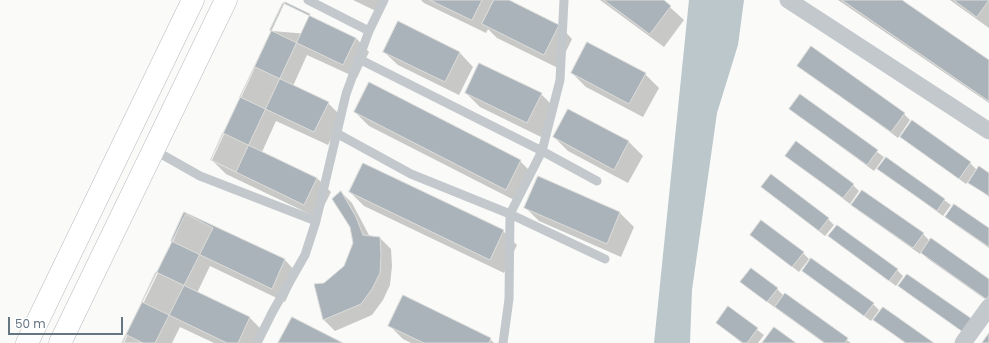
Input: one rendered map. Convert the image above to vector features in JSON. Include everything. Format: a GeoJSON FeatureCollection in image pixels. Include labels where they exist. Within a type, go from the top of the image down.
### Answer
{"type":"FeatureCollection","features":[{"type":"Feature","properties":{"kind":"main road"},"geometry":{"type":"LineString","coordinates":[[27,343],[193,0]]}},
{"type":"Feature","properties":{"kind":"main road"},"geometry":{"type":"LineString","coordinates":[[60,343],[226,0]]}},
{"type":"Feature","properties":{"kind":"street"},"geometry":{"type":"LineString","coordinates":[[788,0],[989,131]]}},
{"type":"Feature","properties":{"kind":"street"},"geometry":{"type":"LineString","coordinates":[[963,343],[989,307]]}},
{"type":"Feature","properties":{"kind":"lane"},"geometry":{"type":"LineString","coordinates":[[308,0],[369,31]]}},
{"type":"Feature","properties":{"kind":"lane"},"geometry":{"type":"LineString","coordinates":[[258,343],[273,311],[305,254],[316,221],[338,134],[346,94],[369,31],[384,0]]}},
{"type":"Feature","properties":{"kind":"lane"},"geometry":{"type":"LineString","coordinates":[[503,343],[509,299],[510,214],[542,151],[560,80],[564,0]]}},
{"type":"Feature","properties":{"kind":"lane"},"geometry":{"type":"LineString","coordinates":[[359,59],[542,151],[597,181]]}},
{"type":"Feature","properties":{"kind":"lane"},"geometry":{"type":"LineString","coordinates":[[338,134],[411,174],[510,214],[605,259]]}},
{"type":"Feature","properties":{"kind":"lane"},"geometry":{"type":"LineString","coordinates":[[154,150],[200,176],[316,221]]}},
{"type":"Feature","properties":{"kind":"shaded area"},"geometry":{"type":"Polygon","coordinates":[[[689,0],[744,0],[738,45],[717,113],[692,290],[690,343],[654,343],[689,0]]]}},
{"type":"Feature","properties":{"kind":"building"},"geometry":{"type":"Polygon","coordinates":[[[430,0],[482,0],[472,20],[430,0]]]}},
{"type":"Feature","properties":{"kind":"building"},"geometry":{"type":"Polygon","coordinates":[[[494,0],[509,0],[559,25],[544,55],[482,24],[494,0]]]}},
{"type":"Feature","properties":{"kind":"building"},"geometry":{"type":"Polygon","coordinates":[[[604,0],[664,0],[671,6],[650,34],[604,0]]]}},
{"type":"Feature","properties":{"kind":"building"},"geometry":{"type":"Polygon","coordinates":[[[842,0],[902,0],[989,60],[989,101],[842,0]]]}},
{"type":"Feature","properties":{"kind":"building"},"geometry":{"type":"Polygon","coordinates":[[[954,0],[989,0],[977,17],[954,0]]]}},
{"type":"Feature","properties":{"kind":"building"},"geometry":{"type":"Polygon","coordinates":[[[285,2],[310,14],[236,172],[211,160],[285,2]]]}},
{"type":"Feature","properties":{"kind":"building"},"geometry":{"type":"Polygon","coordinates":[[[283,3],[356,38],[343,65],[270,30],[283,3]]]}},
{"type":"Feature","properties":{"kind":"building"},"geometry":{"type":"Polygon","coordinates":[[[398,21],[460,52],[445,82],[383,52],[398,21]]]}},
{"type":"Feature","properties":{"kind":"building"},"geometry":{"type":"Polygon","coordinates":[[[587,42],[646,73],[629,104],[571,73],[587,42]]]}},
{"type":"Feature","properties":{"kind":"building"},"geometry":{"type":"Polygon","coordinates":[[[811,46],[905,113],[891,132],[797,66],[811,46]]]}},
{"type":"Feature","properties":{"kind":"building"},"geometry":{"type":"Polygon","coordinates":[[[479,63],[542,93],[527,123],[465,93],[479,63]]]}},
{"type":"Feature","properties":{"kind":"building"},"geometry":{"type":"Polygon","coordinates":[[[255,67],[329,102],[314,132],[240,97],[255,67]]]}},
{"type":"Feature","properties":{"kind":"building"},"geometry":{"type":"Polygon","coordinates":[[[369,82],[521,160],[506,190],[354,112],[369,82]]]}},
{"type":"Feature","properties":{"kind":"building"},"geometry":{"type":"Polygon","coordinates":[[[800,94],[878,150],[867,165],[789,109],[800,94]]]}},
{"type":"Feature","properties":{"kind":"building"},"geometry":{"type":"Polygon","coordinates":[[[568,109],[629,141],[614,170],[553,137],[568,109]]]}},
{"type":"Feature","properties":{"kind":"building"},"geometry":{"type":"Polygon","coordinates":[[[912,120],[971,162],[959,179],[900,137],[912,120]]]}},
{"type":"Feature","properties":{"kind":"building"},"geometry":{"type":"Polygon","coordinates":[[[223,133],[317,178],[304,205],[211,160],[223,133]]]}},
{"type":"Feature","properties":{"kind":"building"},"geometry":{"type":"Polygon","coordinates":[[[796,141],[854,184],[843,198],[785,156],[796,141]]]}},
{"type":"Feature","properties":{"kind":"building"},"geometry":{"type":"Polygon","coordinates":[[[886,157],[945,199],[937,211],[877,169],[886,157]]]}},
{"type":"Feature","properties":{"kind":"building"},"geometry":{"type":"Polygon","coordinates":[[[363,163],[504,230],[490,260],[349,192],[363,163]]]}},
{"type":"Feature","properties":{"kind":"building"},"geometry":{"type":"Polygon","coordinates":[[[979,166],[989,173],[989,196],[968,183],[979,166]]]}},
{"type":"Feature","properties":{"kind":"building"},"geometry":{"type":"Polygon","coordinates":[[[771,174],[829,218],[819,231],[761,187],[771,174]]]}},
{"type":"Feature","properties":{"kind":"building"},"geometry":{"type":"Polygon","coordinates":[[[538,176],[620,212],[607,244],[524,208],[538,176]]]}},
{"type":"Feature","properties":{"kind":"building"},"geometry":{"type":"Polygon","coordinates":[[[862,190],[924,233],[913,248],[851,205],[862,190]]]}},
{"type":"Feature","properties":{"kind":"building"},"geometry":{"type":"Polygon","coordinates":[[[341,191],[356,217],[363,235],[380,237],[380,273],[372,289],[361,304],[323,320],[314,284],[324,283],[344,266],[353,243],[350,227],[332,199],[341,191]]]}},
{"type":"Feature","properties":{"kind":"building"},"geometry":{"type":"Polygon","coordinates":[[[954,204],[989,228],[989,247],[945,217],[954,204]]]}},
{"type":"Feature","properties":{"kind":"building"},"geometry":{"type":"Polygon","coordinates":[[[184,212],[285,259],[272,289],[171,241],[184,212]]]}},
{"type":"Feature","properties":{"kind":"building"},"geometry":{"type":"Polygon","coordinates":[[[186,214],[213,228],[155,343],[122,343],[186,214]]]}},
{"type":"Feature","properties":{"kind":"building"},"geometry":{"type":"Polygon","coordinates":[[[761,220],[804,252],[792,267],[750,235],[761,220]]]}},
{"type":"Feature","properties":{"kind":"building"},"geometry":{"type":"Polygon","coordinates":[[[837,225],[898,269],[889,281],[828,236],[837,225]]]}},
{"type":"Feature","properties":{"kind":"building"},"geometry":{"type":"Polygon","coordinates":[[[931,238],[989,279],[989,296],[986,299],[921,253],[931,238]]]}},
{"type":"Feature","properties":{"kind":"building"},"geometry":{"type":"Polygon","coordinates":[[[811,258],[874,303],[864,316],[802,271],[811,258]]]}},
{"type":"Feature","properties":{"kind":"building"},"geometry":{"type":"Polygon","coordinates":[[[751,268],[778,288],[767,302],[740,282],[751,268]]]}},
{"type":"Feature","properties":{"kind":"building"},"geometry":{"type":"Polygon","coordinates":[[[156,272],[250,317],[238,343],[227,343],[142,302],[156,272]]]}},
{"type":"Feature","properties":{"kind":"building"},"geometry":{"type":"Polygon","coordinates":[[[907,274],[972,319],[963,332],[898,286],[907,274]]]}},
{"type":"Feature","properties":{"kind":"building"},"geometry":{"type":"Polygon","coordinates":[[[785,293],[848,338],[845,343],[825,343],[775,307],[785,293]]]}},
{"type":"Feature","properties":{"kind":"building"},"geometry":{"type":"Polygon","coordinates":[[[403,295],[491,338],[489,343],[424,343],[388,326],[403,295]]]}},
{"type":"Feature","properties":{"kind":"building"},"geometry":{"type":"Polygon","coordinates":[[[728,306],[758,328],[747,343],[743,343],[716,323],[728,306]]]}},
{"type":"Feature","properties":{"kind":"building"},"geometry":{"type":"Polygon","coordinates":[[[883,307],[934,343],[906,343],[873,320],[883,307]]]}},
{"type":"Feature","properties":{"kind":"building"},"geometry":{"type":"Polygon","coordinates":[[[292,317],[343,343],[278,343],[292,317]]]}},
{"type":"Feature","properties":{"kind":"building"},"geometry":{"type":"Polygon","coordinates":[[[774,327],[796,343],[762,343],[774,327]]]}},
{"type":"Feature","properties":{"kind":"building"},"geometry":{"type":"Polygon","coordinates":[[[989,333],[989,343],[982,343],[989,333]]]}},
{"type":"Feature","properties":{"kind":"building"},"geometry":{"type":"Polygon","coordinates":[[[127,335],[143,343],[123,343],[127,335]]]}}]}
